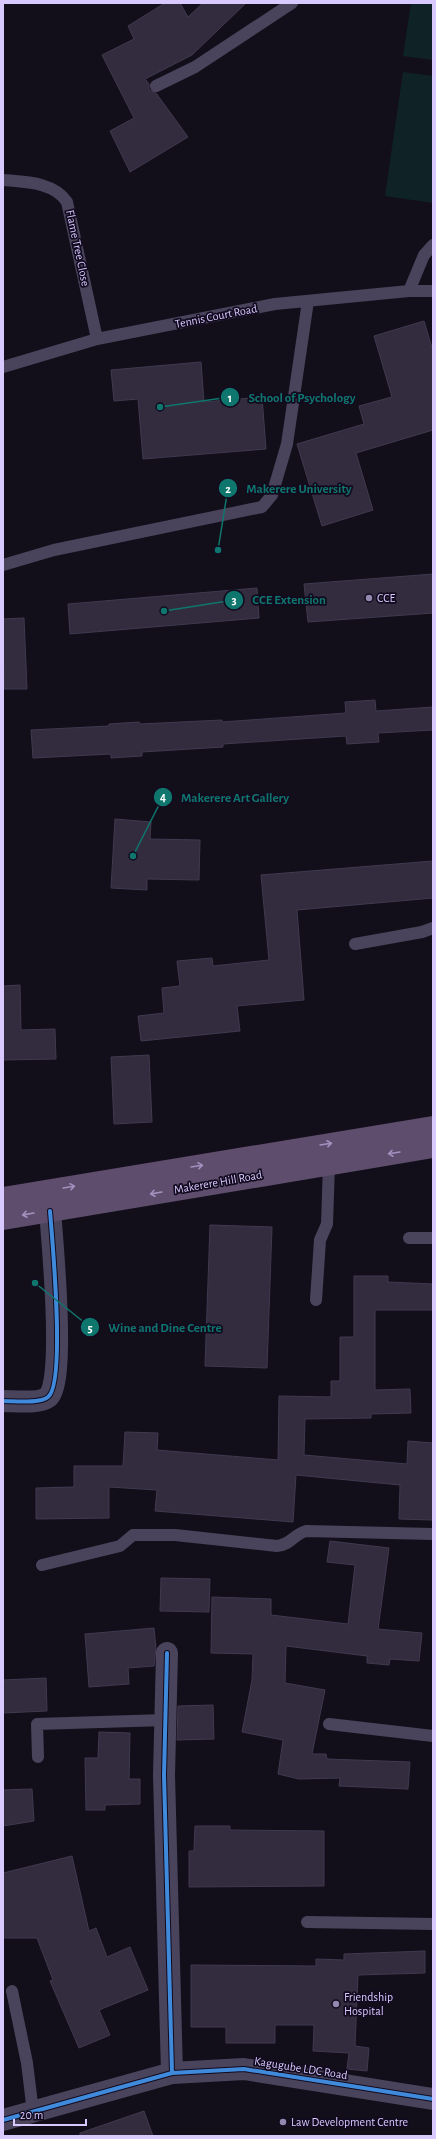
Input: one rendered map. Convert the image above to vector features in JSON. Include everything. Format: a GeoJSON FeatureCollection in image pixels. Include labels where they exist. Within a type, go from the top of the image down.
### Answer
{"type":"FeatureCollection","features":[{"type":"Feature","properties":{"kind":"main road","name":"Makerere Hill Road"},"geometry":{"type":"LineString","coordinates":[[3,1198],[433,1127]]}},
{"type":"Feature","properties":{"kind":"main road","name":"Makerere Hill Road"},"geometry":{"type":"LineString","coordinates":[[3,1219],[433,1147]]}},
{"type":"Feature","properties":{"kind":"street"},"geometry":{"type":"LineString","coordinates":[[3,1401],[40,1401],[48,1397],[54,1387],[56,1368],[56,1286],[50,1211]]}},
{"type":"Feature","properties":{"kind":"street"},"geometry":{"type":"LineString","coordinates":[[167,1653],[164,1775],[166,1897],[172,2073]]}},
{"type":"Feature","properties":{"kind":"street","name":"Kagugube LDC Road"},"geometry":{"type":"LineString","coordinates":[[3,2120],[172,2073],[244,2069],[433,2098]]}},
{"type":"Feature","properties":{"kind":"lane"},"geometry":{"type":"LineString","coordinates":[[156,86],[195,67],[292,3]]}},
{"type":"Feature","properties":{"kind":"lane","name":"Flame Tree Close"},"geometry":{"type":"LineString","coordinates":[[3,180],[49,187],[59,191],[67,202],[97,339]]}},
{"type":"Feature","properties":{"kind":"lane"},"geometry":{"type":"LineString","coordinates":[[409,291],[424,255],[433,246]]}},
{"type":"Feature","properties":{"kind":"lane","name":"Tennis Court Road"},"geometry":{"type":"LineString","coordinates":[[3,367],[97,339],[275,304],[409,291],[433,291]]}},
{"type":"Feature","properties":{"kind":"lane"},"geometry":{"type":"LineString","coordinates":[[3,565],[54,550],[262,506],[272,495],[288,444],[308,301]]}},
{"type":"Feature","properties":{"kind":"lane"},"geometry":{"type":"LineString","coordinates":[[355,944],[422,932],[433,928]]}},
{"type":"Feature","properties":{"kind":"lane"},"geometry":{"type":"LineString","coordinates":[[316,1300],[320,1240],[327,1224],[329,1164]]}},
{"type":"Feature","properties":{"kind":"lane"},"geometry":{"type":"LineString","coordinates":[[409,1238],[433,1238]]}},
{"type":"Feature","properties":{"kind":"lane"},"geometry":{"type":"LineString","coordinates":[[42,1565],[120,1546],[133,1535],[175,1535],[277,1546],[289,1543],[300,1532],[306,1531],[433,1534]]}},
{"type":"Feature","properties":{"kind":"lane"},"geometry":{"type":"LineString","coordinates":[[38,1758],[37,1724],[165,1720]]}},
{"type":"Feature","properties":{"kind":"lane"},"geometry":{"type":"LineString","coordinates":[[329,1724],[433,1736]]}},
{"type":"Feature","properties":{"kind":"lane"},"geometry":{"type":"LineString","coordinates":[[307,1922],[433,1924]]}},
{"type":"Feature","properties":{"kind":"lane"},"geometry":{"type":"LineString","coordinates":[[12,1991],[27,2063],[33,2112]]}},
{"type":"Feature","properties":{"kind":"green space"},"geometry":{"type":"Polygon","coordinates":[[[411,3],[433,3],[433,60],[403,56],[411,3]]]}},
{"type":"Feature","properties":{"kind":"green space"},"geometry":{"type":"Polygon","coordinates":[[[403,72],[433,76],[433,203],[385,196],[403,72]]]}},
{"type":"Feature","properties":{"kind":"building"},"geometry":{"type":"Polygon","coordinates":[[[165,3],[180,3],[188,17],[203,3],[246,3],[192,55],[145,79],[149,84],[149,90],[156,93],[188,137],[130,172],[110,131],[134,118],[102,55],[134,39],[128,26],[165,3]]]}},
{"type":"Feature","properties":{"kind":"building"},"geometry":{"type":"Polygon","coordinates":[[[424,321],[433,351],[433,430],[356,453],[373,510],[322,526],[297,444],[364,424],[359,406],[392,397],[374,336],[424,321]]]}},
{"type":"Feature","properties":{"kind":"building"},"geometry":{"type":"Polygon","coordinates":[[[201,362],[204,402],[262,397],[266,449],[143,459],[138,399],[114,401],[111,370],[201,362]]]}},
{"type":"Feature","properties":{"kind":"building","name":"CCE"},"geometry":{"type":"Polygon","coordinates":[[[433,574],[433,613],[308,622],[304,584],[433,574]]]}},
{"type":"Feature","properties":{"kind":"building"},"geometry":{"type":"Polygon","coordinates":[[[257,588],[259,618],[70,634],[68,604],[257,588]]]}},
{"type":"Feature","properties":{"kind":"building"},"geometry":{"type":"Polygon","coordinates":[[[24,618],[27,689],[4,689],[3,619],[24,618]]]}},
{"type":"Feature","properties":{"kind":"building"},"geometry":{"type":"Polygon","coordinates":[[[375,700],[376,711],[433,707],[433,730],[378,733],[379,742],[347,744],[346,736],[223,744],[223,747],[142,752],[142,756],[111,758],[111,754],[33,758],[31,730],[109,726],[109,724],[139,722],[140,724],[222,720],[222,722],[346,713],[345,702],[375,700]]]}},
{"type":"Feature","properties":{"kind":"building"},"geometry":{"type":"Polygon","coordinates":[[[115,819],[151,822],[150,839],[200,840],[199,880],[147,879],[147,890],[111,888],[115,819]]]}},
{"type":"Feature","properties":{"kind":"building"},"geometry":{"type":"Polygon","coordinates":[[[433,861],[433,898],[297,910],[304,1000],[237,1006],[240,1031],[141,1041],[138,1016],[164,1013],[162,988],[180,986],[177,961],[212,958],[213,966],[269,960],[261,875],[433,861]]]}},
{"type":"Feature","properties":{"kind":"building"},"geometry":{"type":"Polygon","coordinates":[[[20,985],[21,1030],[55,1029],[56,1059],[3,1060],[3,986],[20,985]]]}},
{"type":"Feature","properties":{"kind":"building"},"geometry":{"type":"Polygon","coordinates":[[[149,1055],[152,1122],[114,1124],[111,1057],[149,1055]]]}},
{"type":"Feature","properties":{"kind":"building"},"geometry":{"type":"Polygon","coordinates":[[[210,1225],[272,1227],[267,1368],[205,1366],[210,1225]]]}},
{"type":"Feature","properties":{"kind":"building"},"geometry":{"type":"Polygon","coordinates":[[[354,1276],[388,1276],[388,1282],[433,1284],[433,1310],[375,1310],[375,1390],[410,1389],[411,1413],[371,1414],[371,1418],[305,1419],[304,1455],[407,1464],[408,1441],[433,1443],[433,1520],[399,1519],[400,1485],[296,1475],[293,1522],[155,1511],[157,1490],[109,1487],[109,1518],[36,1519],[36,1488],[74,1487],[74,1466],[123,1466],[125,1432],[158,1433],[157,1450],[278,1460],[279,1396],[331,1397],[331,1381],[340,1381],[340,1337],[354,1337],[354,1276]]]}},
{"type":"Feature","properties":{"kind":"building"},"geometry":{"type":"Polygon","coordinates":[[[330,1541],[389,1548],[378,1629],[422,1633],[419,1661],[390,1659],[389,1665],[367,1663],[367,1656],[286,1646],[285,1683],[325,1690],[312,1754],[326,1754],[327,1759],[410,1762],[408,1789],[339,1786],[340,1778],[299,1779],[278,1774],[283,1740],[242,1732],[252,1680],[253,1654],[211,1653],[212,1597],[271,1599],[271,1615],[348,1624],[355,1565],[327,1562],[330,1541]]]}},
{"type":"Feature","properties":{"kind":"building"},"geometry":{"type":"Polygon","coordinates":[[[161,1578],[210,1579],[209,1612],[160,1611],[161,1578]]]}},
{"type":"Feature","properties":{"kind":"building"},"geometry":{"type":"Polygon","coordinates":[[[154,1628],[156,1648],[154,1666],[128,1668],[129,1684],[89,1687],[85,1634],[154,1628]]]}},
{"type":"Feature","properties":{"kind":"building"},"geometry":{"type":"Polygon","coordinates":[[[46,1678],[47,1711],[3,1713],[3,1680],[46,1678]]]}},
{"type":"Feature","properties":{"kind":"building"},"geometry":{"type":"Polygon","coordinates":[[[213,1705],[214,1739],[177,1740],[178,1706],[213,1705]]]}},
{"type":"Feature","properties":{"kind":"building"},"geometry":{"type":"Polygon","coordinates":[[[99,1732],[130,1733],[129,1779],[140,1779],[140,1804],[105,1805],[105,1810],[86,1810],[85,1758],[98,1758],[99,1732]]]}},
{"type":"Feature","properties":{"kind":"building"},"geometry":{"type":"Polygon","coordinates":[[[32,1789],[34,1821],[3,1826],[3,1790],[32,1789]]]}},
{"type":"Feature","properties":{"kind":"building"},"geometry":{"type":"Polygon","coordinates":[[[195,1826],[230,1826],[230,1830],[324,1831],[324,1886],[189,1887],[189,1851],[194,1851],[195,1826]]]}},
{"type":"Feature","properties":{"kind":"building"},"geometry":{"type":"Polygon","coordinates":[[[72,1856],[89,1931],[96,1928],[107,1957],[130,1947],[148,1990],[99,2010],[110,2035],[79,2048],[50,1981],[53,1980],[37,1938],[3,1938],[3,1873],[72,1856]]]}},
{"type":"Feature","properties":{"kind":"building"},"geometry":{"type":"Polygon","coordinates":[[[425,1951],[425,1973],[358,1975],[355,2046],[369,2048],[367,2071],[347,2069],[349,2053],[313,2051],[314,2025],[275,2025],[275,2043],[226,2043],[226,2027],[191,2027],[191,1965],[316,1966],[316,1959],[344,1960],[344,1954],[425,1951]]]}},
{"type":"Feature","properties":{"kind":"building"},"geometry":{"type":"Polygon","coordinates":[[[144,2111],[153,2136],[80,2136],[80,2133],[144,2111]]]}},
{"type":"Feature","properties":{"kind":"cycle path"},"geometry":{"type":"LineString","coordinates":[[3,1401],[39,1401],[48,1397],[53,1386],[56,1366],[57,1339],[55,1278],[50,1211]]}},
{"type":"Feature","properties":{"kind":"cycle path"},"geometry":{"type":"LineString","coordinates":[[167,1653],[164,1775],[172,2073]]}},
{"type":"Feature","properties":{"kind":"cycle path"},"geometry":{"type":"LineString","coordinates":[[3,2120],[172,2073],[244,2069],[433,2099]]}},
{"type":"Feature","properties":{"kind":"place","name":"School of Psychology"},"geometry":{"type":"Point","coordinates":[160,407]}},
{"type":"Feature","properties":{"kind":"place","name":"Makerere University"},"geometry":{"type":"Point","coordinates":[218,550]}},
{"type":"Feature","properties":{"kind":"place","name":"CCE"},"geometry":{"type":"Point","coordinates":[369,598]}},
{"type":"Feature","properties":{"kind":"place","name":"CCE Extension"},"geometry":{"type":"Point","coordinates":[164,611]}},
{"type":"Feature","properties":{"kind":"place","name":"Makerere Art Gallery"},"geometry":{"type":"Point","coordinates":[133,856]}},
{"type":"Feature","properties":{"kind":"place","name":"Wine and Dine Centre"},"geometry":{"type":"Point","coordinates":[35,1283]}},
{"type":"Feature","properties":{"kind":"place","name":"Friendship Hospital"},"geometry":{"type":"Point","coordinates":[336,2004]}},
{"type":"Feature","properties":{"kind":"place","name":"Law Development Centre"},"geometry":{"type":"Point","coordinates":[283,2122]}}]}
